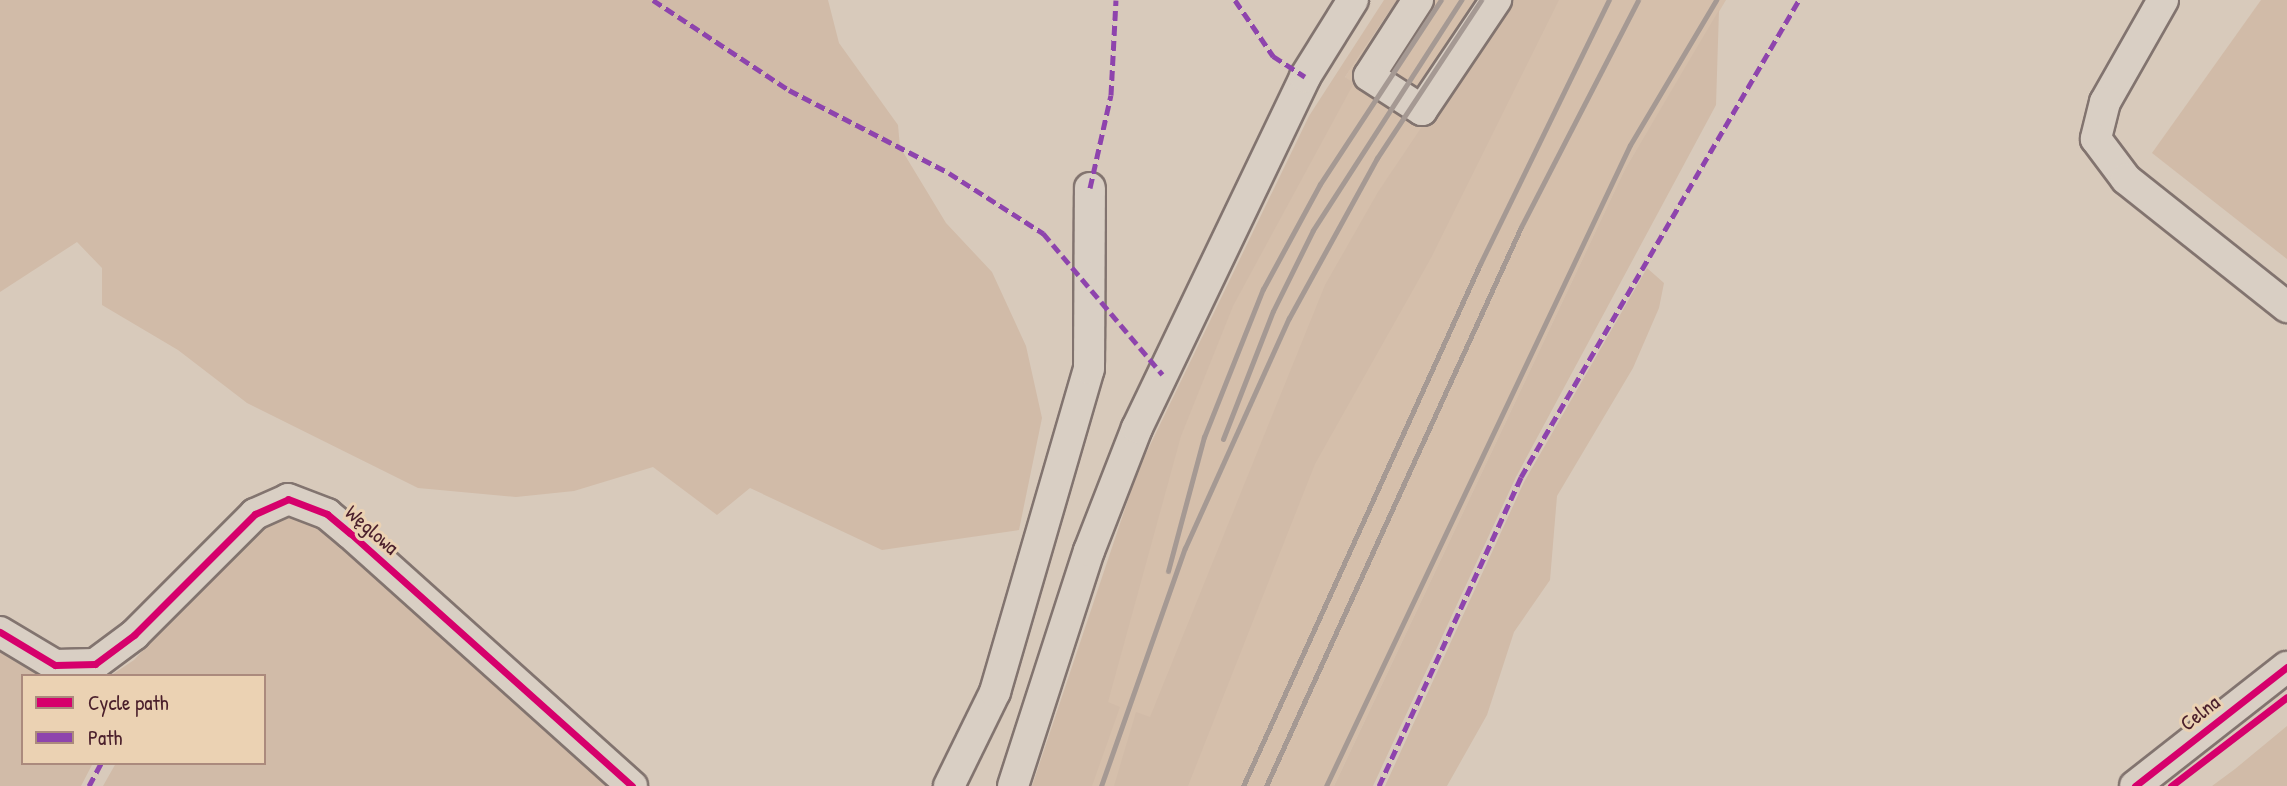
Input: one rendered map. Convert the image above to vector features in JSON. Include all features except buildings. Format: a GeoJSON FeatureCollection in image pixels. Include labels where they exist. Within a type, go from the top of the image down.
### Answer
{"type":"FeatureCollection","features":[{"type":"Feature","properties":{"kind":"street"},"geometry":{"type":"LineString","coordinates":[[1013,786],[1089,551],[1137,428],[1305,77],[1353,0]]}},
{"type":"Feature","properties":{"kind":"street"},"geometry":{"type":"LineString","coordinates":[[1418,0],[1369,76],[1422,110],[1496,0]]}},
{"type":"Feature","properties":{"kind":"street"},"geometry":{"type":"LineString","coordinates":[[2163,0],[2105,102],[2096,139],[2126,179],[2287,307]]}},
{"type":"Feature","properties":{"kind":"street"},"geometry":{"type":"LineString","coordinates":[[949,786],[995,692],[1089,369],[1090,188]]}},
{"type":"Feature","properties":{"kind":"street","name":"Węglowa"},"geometry":{"type":"LineString","coordinates":[[0,632],[55,665],[94,664],[134,635],[255,514],[288,499],[327,514],[350,533],[632,786]]}},
{"type":"Feature","properties":{"kind":"street","name":"Celna"},"geometry":{"type":"LineString","coordinates":[[2135,786],[2287,667]]}},
{"type":"Feature","properties":{"kind":"shaded area"},"geometry":{"type":"Polygon","coordinates":[[[0,0],[828,0],[839,43],[898,125],[900,147],[946,223],[992,272],[1026,346],[1042,418],[1019,530],[882,550],[750,488],[717,515],[653,467],[574,491],[516,497],[418,488],[247,403],[178,350],[102,305],[102,268],[77,242],[0,292],[0,0]]]}},
{"type":"Feature","properties":{"kind":"shaded area"},"geometry":{"type":"Polygon","coordinates":[[[1384,0],[1397,0],[1345,77],[1354,83],[1233,306],[1181,436],[1108,702],[1120,707],[1092,786],[1032,786],[1138,470],[1309,116],[1384,0]]]}},
{"type":"Feature","properties":{"kind":"shaded area"},"geometry":{"type":"Polygon","coordinates":[[[1390,0],[1726,0],[1625,169],[1334,786],[1063,786],[1102,580],[1246,264],[1353,83],[1345,77],[1395,4],[1390,0]]]}},
{"type":"Feature","properties":{"kind":"shaded area"},"geometry":{"type":"Polygon","coordinates":[[[1507,0],[1559,0],[1431,258],[1315,464],[1188,786],[1114,786],[1136,712],[1150,717],[1325,285],[1378,192],[1507,0]]]}},
{"type":"Feature","properties":{"kind":"shaded area"},"geometry":{"type":"Polygon","coordinates":[[[2261,0],[2287,0],[2287,259],[2152,153],[2261,0]]]}},
{"type":"Feature","properties":{"kind":"shaded area"},"geometry":{"type":"Polygon","coordinates":[[[1719,10],[1716,105],[1516,477],[1373,786],[1334,786],[1625,169],[1719,10]]]}},
{"type":"Feature","properties":{"kind":"shaded area"},"geometry":{"type":"Polygon","coordinates":[[[1647,268],[1664,283],[1659,308],[1633,368],[1557,496],[1550,580],[1514,632],[1487,715],[1447,786],[1385,786],[1524,482],[1647,268]]]}},
{"type":"Feature","properties":{"kind":"shaded area"},"geometry":{"type":"Polygon","coordinates":[[[280,513],[317,522],[617,786],[103,786],[115,765],[266,765],[266,674],[113,674],[134,660],[264,522],[280,513]]]}},
{"type":"Feature","properties":{"kind":"shaded area"},"geometry":{"type":"Polygon","coordinates":[[[0,649],[36,674],[21,674],[21,765],[92,765],[81,786],[0,786],[0,649]]]}},
{"type":"Feature","properties":{"kind":"shaded area"},"geometry":{"type":"Polygon","coordinates":[[[2287,726],[2287,786],[2212,786],[2235,769],[2287,726]]]}},
{"type":"Feature","properties":{"kind":"railway"},"geometry":{"type":"LineString","coordinates":[[1168,571],[1204,437],[1263,289],[1320,184],[1441,0]]}},
{"type":"Feature","properties":{"kind":"railway"},"geometry":{"type":"LineString","coordinates":[[1223,439],[1273,311],[1313,230],[1461,0]]}},
{"type":"Feature","properties":{"kind":"railway"},"geometry":{"type":"LineString","coordinates":[[1101,786],[1185,548],[1289,318],[1377,158],[1481,0]]}},
{"type":"Feature","properties":{"kind":"railway"},"geometry":{"type":"LineString","coordinates":[[1243,786],[1480,264],[1609,0]]}},
{"type":"Feature","properties":{"kind":"railway"},"geometry":{"type":"LineString","coordinates":[[1266,786],[1521,227],[1638,0]]}},
{"type":"Feature","properties":{"kind":"railway"},"geometry":{"type":"LineString","coordinates":[[1326,786],[1630,145],[1716,0]]}},
{"type":"Feature","properties":{"kind":"marked path"},"geometry":{"type":"LineString","coordinates":[[653,0],[789,90],[949,173],[1043,233],[1162,374]]}},
{"type":"Feature","properties":{"kind":"marked path"},"geometry":{"type":"LineString","coordinates":[[1090,188],[1111,95],[1116,0]]}},
{"type":"Feature","properties":{"kind":"marked path"},"geometry":{"type":"LineString","coordinates":[[1235,0],[1273,56],[1305,77]]}},
{"type":"Feature","properties":{"kind":"marked path"},"geometry":{"type":"LineString","coordinates":[[1379,786],[1521,477],[1799,0]]}},
{"type":"Feature","properties":{"kind":"marked path"},"geometry":{"type":"LineString","coordinates":[[89,786],[100,765]]}},
{"type":"Feature","properties":{"kind":"cycle path"},"geometry":{"type":"LineString","coordinates":[[0,632],[55,665],[95,664],[134,635],[255,514],[288,499],[327,514],[350,533],[632,786]]}},
{"type":"Feature","properties":{"kind":"cycle path"},"geometry":{"type":"LineString","coordinates":[[2135,786],[2287,667]]}},
{"type":"Feature","properties":{"kind":"cycle path"},"geometry":{"type":"LineString","coordinates":[[2171,786],[2287,697]]}}]}
